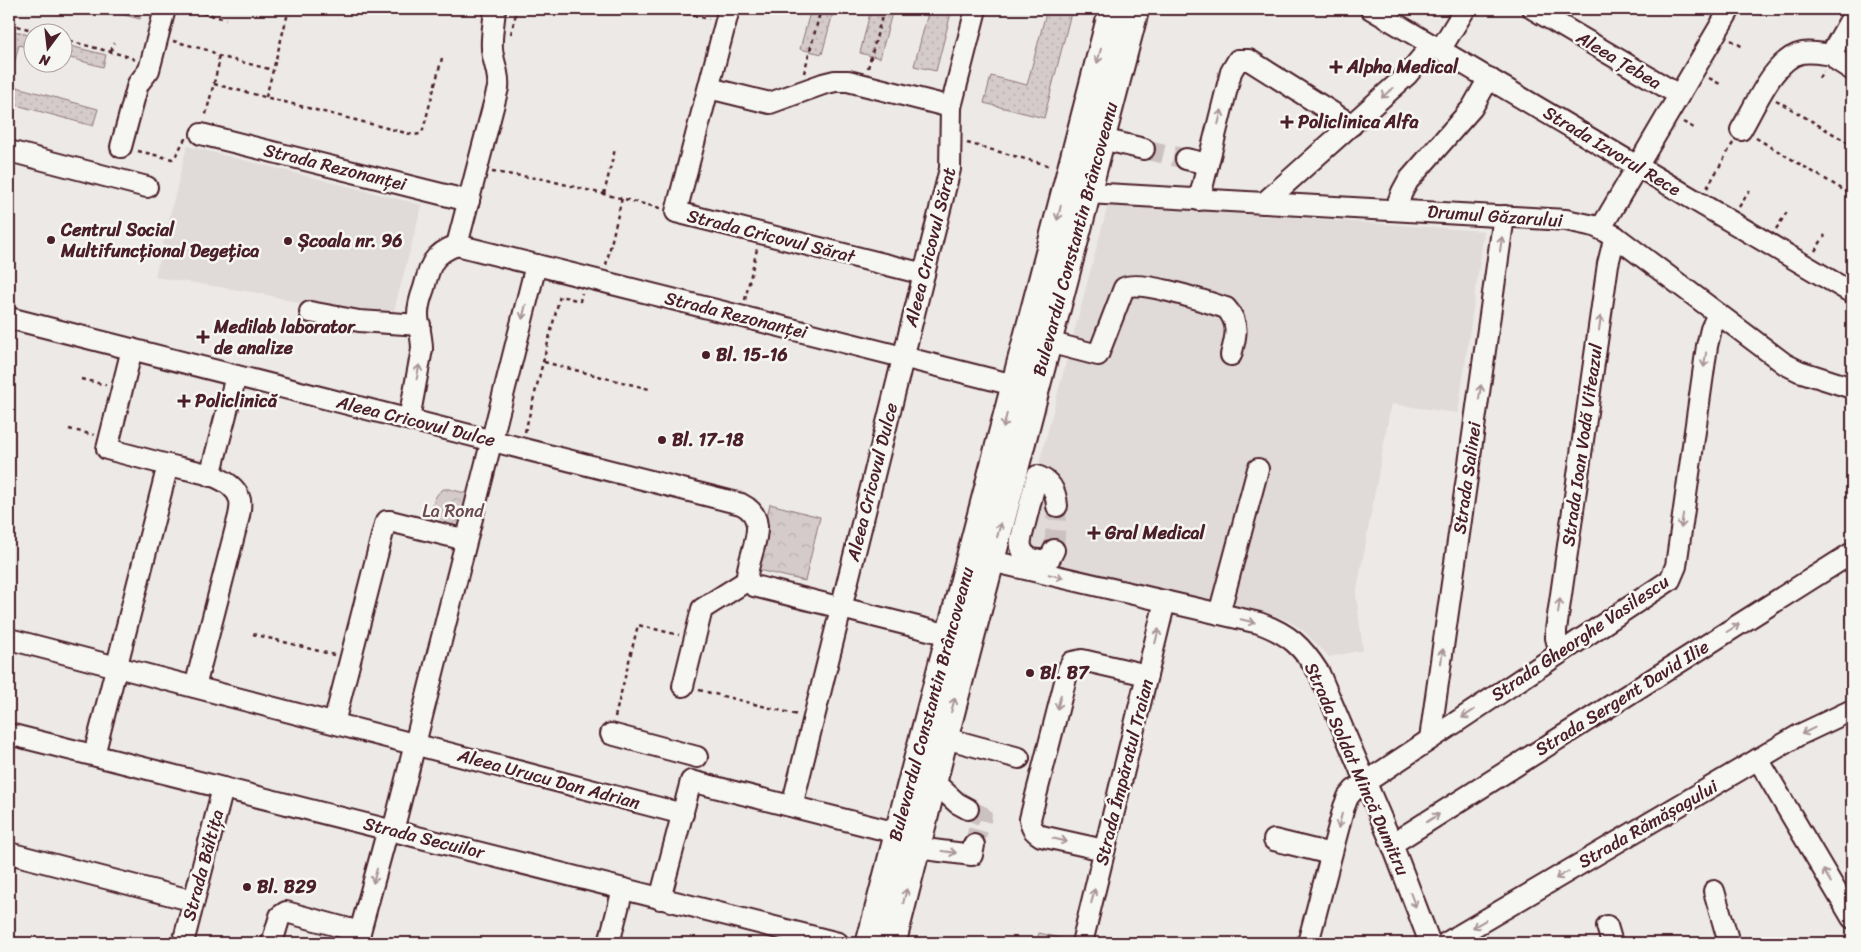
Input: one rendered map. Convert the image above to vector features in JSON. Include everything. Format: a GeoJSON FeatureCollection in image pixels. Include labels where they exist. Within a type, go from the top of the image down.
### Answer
{"type":"FeatureCollection","features":[{"type":"Feature","properties":{"kind":"main road","name":"Bulevardul Constantin Brâncoveanu"},"geometry":{"type":"LineString","coordinates":[[869,943],[949,635],[1015,470],[1014,385],[1112,9]]}},
{"type":"Feature","properties":{"kind":"main road","name":"Bulevardul Constantin Brâncoveanu"},"geometry":{"type":"LineString","coordinates":[[893,943],[944,738],[1136,9]]}},
{"type":"Feature","properties":{"kind":"street"},"geometry":{"type":"LineString","coordinates":[[121,147],[138,84],[149,70],[164,9]]}},
{"type":"Feature","properties":{"kind":"street"},"geometry":{"type":"LineString","coordinates":[[409,419],[422,349],[418,315],[419,305],[431,263],[442,252],[457,245],[499,80],[492,48],[495,9]]}},
{"type":"Feature","properties":{"kind":"street","name":"Aleea Cricovul Sărat"},"geometry":{"type":"LineString","coordinates":[[903,357],[950,170],[950,106],[976,9]]}},
{"type":"Feature","properties":{"kind":"street","name":"Strada Izvorul Rece"},"geometry":{"type":"LineString","coordinates":[[1371,9],[1852,293]]}},
{"type":"Feature","properties":{"kind":"street"},"geometry":{"type":"LineString","coordinates":[[1264,204],[1436,47],[1465,9]]}},
{"type":"Feature","properties":{"kind":"street","name":"Aleea Țebea"},"geometry":{"type":"LineString","coordinates":[[1533,9],[1679,95]]}},
{"type":"Feature","properties":{"kind":"street","name":"Strada Ioan Vodă Viteazul"},"geometry":{"type":"LineString","coordinates":[[1560,653],[1557,645],[1556,630],[1608,264],[1608,232],[1638,166],[1730,9]]}},
{"type":"Feature","properties":{"kind":"street","name":"Strada Cricovul Sărat"},"geometry":{"type":"LineString","coordinates":[[727,16],[676,212],[924,274]]}},
{"type":"Feature","properties":{"kind":"street"},"geometry":{"type":"LineString","coordinates":[[1833,55],[1835,46],[1852,17]]}},
{"type":"Feature","properties":{"kind":"street"},"geometry":{"type":"LineString","coordinates":[[1742,130],[1763,92],[1783,62],[1792,56],[1810,52],[1833,55],[1838,62],[1852,70]]}},
{"type":"Feature","properties":{"kind":"street"},"geometry":{"type":"LineString","coordinates":[[1199,200],[1231,72],[1235,63],[1241,59],[1249,60],[1352,124]]}},
{"type":"Feature","properties":{"kind":"street"},"geometry":{"type":"LineString","coordinates":[[1394,210],[1408,181],[1472,108],[1489,78]]}},
{"type":"Feature","properties":{"kind":"street"},"geometry":{"type":"LineString","coordinates":[[709,88],[770,104],[836,81],[848,81],[950,106]]}},
{"type":"Feature","properties":{"kind":"street","name":"Strada Rezonanței"},"geometry":{"type":"LineString","coordinates":[[201,134],[469,201]]}},
{"type":"Feature","properties":{"kind":"street"},"geometry":{"type":"LineString","coordinates":[[1102,139],[1144,149]]}},
{"type":"Feature","properties":{"kind":"street"},"geometry":{"type":"LineString","coordinates":[[9,151],[146,187]]}},
{"type":"Feature","properties":{"kind":"street"},"geometry":{"type":"LineString","coordinates":[[1186,159],[1208,164]]}},
{"type":"Feature","properties":{"kind":"street","name":"Drumul Găzarului"},"geometry":{"type":"LineString","coordinates":[[1087,193],[1504,216],[1587,223],[1608,232],[1785,364],[1800,371],[1852,388]]}},
{"type":"Feature","properties":{"kind":"street","name":"Strada Salinei"},"geometry":{"type":"LineString","coordinates":[[1430,739],[1504,216]]}},
{"type":"Feature","properties":{"kind":"street","name":"Strada Rezonanței"},"geometry":{"type":"LineString","coordinates":[[457,245],[1014,385]]}},
{"type":"Feature","properties":{"kind":"street"},"geometry":{"type":"LineString","coordinates":[[272,943],[280,916],[286,912],[359,938],[415,744],[536,265]]}},
{"type":"Feature","properties":{"kind":"street"},"geometry":{"type":"LineString","coordinates":[[1048,342],[1098,356],[1124,288],[1134,285],[1155,288],[1226,308],[1233,315],[1236,324],[1236,335],[1231,356]]}},
{"type":"Feature","properties":{"kind":"street"},"geometry":{"type":"LineString","coordinates":[[310,312],[359,321],[420,325]]}},
{"type":"Feature","properties":{"kind":"street","name":"Strada Gheorghe Vasilescu"},"geometry":{"type":"LineString","coordinates":[[1308,943],[1348,797],[1365,782],[1664,585],[1674,573],[1707,346],[1711,328],[1718,314]]}},
{"type":"Feature","properties":{"kind":"street","name":"Aleea Cricovul Dulce"},"geometry":{"type":"LineString","coordinates":[[9,318],[722,499],[748,508],[754,514],[758,526],[747,571],[748,580]]}},
{"type":"Feature","properties":{"kind":"street"},"geometry":{"type":"LineString","coordinates":[[132,349],[107,449],[224,480],[234,487],[241,501],[239,516],[196,687]]}},
{"type":"Feature","properties":{"kind":"street","name":"Aleea Cricovul Dulce"},"geometry":{"type":"LineString","coordinates":[[792,806],[903,357]]}},
{"type":"Feature","properties":{"kind":"street"},"geometry":{"type":"LineString","coordinates":[[210,476],[236,376]]}},
{"type":"Feature","properties":{"kind":"street"},"geometry":{"type":"LineString","coordinates":[[94,755],[168,465]]}},
{"type":"Feature","properties":{"kind":"street"},"geometry":{"type":"LineString","coordinates":[[1219,614],[1258,469]]}},
{"type":"Feature","properties":{"kind":"street"},"geometry":{"type":"LineString","coordinates":[[1054,550],[1050,558],[1040,560],[1024,555],[1020,548],[1021,539],[1015,470],[1045,479],[1052,486],[1057,506]]}},
{"type":"Feature","properties":{"kind":"street"},"geometry":{"type":"LineString","coordinates":[[334,722],[387,521],[466,540]]}},
{"type":"Feature","properties":{"kind":"street","name":"Strada Sergent David Ilie"},"geometry":{"type":"LineString","coordinates":[[1392,844],[1852,553]]}},
{"type":"Feature","properties":{"kind":"street","name":"Strada Soldat Mincă Dumitru"},"geometry":{"type":"LineString","coordinates":[[991,561],[1219,614],[1276,629],[1291,638],[1303,649],[1319,673],[1392,844],[1430,943]]}},
{"type":"Feature","properties":{"kind":"street"},"geometry":{"type":"LineString","coordinates":[[683,686],[702,609],[748,580],[754,586],[949,635]]}},
{"type":"Feature","properties":{"kind":"street","name":"Strada Împăratul Traian"},"geometry":{"type":"LineString","coordinates":[[1082,943],[1165,601]]}},
{"type":"Feature","properties":{"kind":"street","name":"Aleea Urucu Dan Adrian"},"geometry":{"type":"LineString","coordinates":[[9,639],[682,814]]}},
{"type":"Feature","properties":{"kind":"street"},"geometry":{"type":"LineString","coordinates":[[1104,850],[1041,836],[1031,827],[1032,810],[1068,670],[1072,662],[1082,660],[1147,675]]}},
{"type":"Feature","properties":{"kind":"street","name":"Strada Rămășagului"},"geometry":{"type":"LineString","coordinates":[[1446,943],[1799,735],[1852,710]]}},
{"type":"Feature","properties":{"kind":"street"},"geometry":{"type":"LineString","coordinates":[[611,734],[697,757]]}},
{"type":"Feature","properties":{"kind":"street","name":"Strada Secuilor"},"geometry":{"type":"LineString","coordinates":[[9,735],[838,943]]}},
{"type":"Feature","properties":{"kind":"street"},"geometry":{"type":"LineString","coordinates":[[944,738],[1020,758]]}},
{"type":"Feature","properties":{"kind":"street"},"geometry":{"type":"LineString","coordinates":[[1758,759],[1852,918]]}},
{"type":"Feature","properties":{"kind":"street"},"geometry":{"type":"LineString","coordinates":[[660,899],[691,780],[897,833]]}},
{"type":"Feature","properties":{"kind":"street"},"geometry":{"type":"LineString","coordinates":[[934,781],[957,803],[968,810]]}},
{"type":"Feature","properties":{"kind":"street","name":"Strada Băltița"},"geometry":{"type":"LineString","coordinates":[[183,943],[223,788]]}},
{"type":"Feature","properties":{"kind":"street"},"geometry":{"type":"LineString","coordinates":[[1274,840],[1331,854]]}},
{"type":"Feature","properties":{"kind":"street"},"geometry":{"type":"LineString","coordinates":[[917,848],[972,855],[974,845]]}},
{"type":"Feature","properties":{"kind":"street"},"geometry":{"type":"LineString","coordinates":[[9,853],[194,901]]}},
{"type":"Feature","properties":{"kind":"street"},"geometry":{"type":"LineString","coordinates":[[609,943],[623,889]]}},
{"type":"Feature","properties":{"kind":"street"},"geometry":{"type":"LineString","coordinates":[[1714,891],[1729,943]]}},
{"type":"Feature","properties":{"kind":"path"},"geometry":{"type":"LineString","coordinates":[[186,9],[226,19]]}},
{"type":"Feature","properties":{"kind":"path"},"geometry":{"type":"LineString","coordinates":[[670,9],[727,16]]}},
{"type":"Feature","properties":{"kind":"path"},"geometry":{"type":"LineString","coordinates":[[798,93],[820,9]]}},
{"type":"Feature","properties":{"kind":"path"},"geometry":{"type":"LineString","coordinates":[[864,85],[884,9]]}},
{"type":"Feature","properties":{"kind":"path"},"geometry":{"type":"LineString","coordinates":[[1752,9],[1762,15]]}},
{"type":"Feature","properties":{"kind":"path"},"geometry":{"type":"LineString","coordinates":[[266,97],[288,13]]}},
{"type":"Feature","properties":{"kind":"path"},"geometry":{"type":"LineString","coordinates":[[9,24],[22,27]]}},
{"type":"Feature","properties":{"kind":"path"},"geometry":{"type":"LineString","coordinates":[[157,36],[211,51],[218,56],[273,70]]}},
{"type":"Feature","properties":{"kind":"path"},"geometry":{"type":"LineString","coordinates":[[72,42],[130,57]]}},
{"type":"Feature","properties":{"kind":"path"},"geometry":{"type":"LineString","coordinates":[[111,52],[114,43]]}},
{"type":"Feature","properties":{"kind":"path"},"geometry":{"type":"LineString","coordinates":[[121,147],[172,159],[184,138],[189,135],[201,134],[219,63],[218,56]]}},
{"type":"Feature","properties":{"kind":"path"},"geometry":{"type":"LineString","coordinates":[[214,84],[414,135],[420,134],[424,130],[442,58]]}},
{"type":"Feature","properties":{"kind":"path"},"geometry":{"type":"LineString","coordinates":[[1763,92],[1852,145]]}},
{"type":"Feature","properties":{"kind":"path"},"geometry":{"type":"LineString","coordinates":[[1699,202],[1742,130],[1851,193]]}},
{"type":"Feature","properties":{"kind":"path"},"geometry":{"type":"LineString","coordinates":[[951,138],[1070,171]]}},
{"type":"Feature","properties":{"kind":"path"},"geometry":{"type":"LineString","coordinates":[[604,194],[615,149]]}},
{"type":"Feature","properties":{"kind":"path"},"geometry":{"type":"LineString","coordinates":[[477,170],[543,179],[676,212]]}},
{"type":"Feature","properties":{"kind":"path"},"geometry":{"type":"LineString","coordinates":[[1739,207],[1750,190]]}},
{"type":"Feature","properties":{"kind":"path"},"geometry":{"type":"LineString","coordinates":[[601,281],[622,198]]}},
{"type":"Feature","properties":{"kind":"path"},"geometry":{"type":"LineString","coordinates":[[1776,229],[1787,212]]}},
{"type":"Feature","properties":{"kind":"path"},"geometry":{"type":"LineString","coordinates":[[741,316],[761,233]]}},
{"type":"Feature","properties":{"kind":"path"},"geometry":{"type":"LineString","coordinates":[[1815,252],[1825,235]]}},
{"type":"Feature","properties":{"kind":"path"},"geometry":{"type":"LineString","coordinates":[[521,448],[560,296]]}},
{"type":"Feature","properties":{"kind":"path"},"geometry":{"type":"LineString","coordinates":[[543,362],[649,389]]}},
{"type":"Feature","properties":{"kind":"path"},"geometry":{"type":"LineString","coordinates":[[81,379],[122,389]]}},
{"type":"Feature","properties":{"kind":"path"},"geometry":{"type":"LineString","coordinates":[[69,429],[110,438]]}},
{"type":"Feature","properties":{"kind":"path"},"geometry":{"type":"LineString","coordinates":[[611,734],[638,624],[695,639]]}},
{"type":"Feature","properties":{"kind":"path"},"geometry":{"type":"LineString","coordinates":[[253,634],[350,659]]}},
{"type":"Feature","properties":{"kind":"path"},"geometry":{"type":"LineString","coordinates":[[683,686],[814,719]]}},
{"type":"Feature","properties":{"kind":"shaded area","name":"Școala nr. 96"},"geometry":{"type":"Polygon","coordinates":[[[187,146],[422,205],[393,314],[371,316],[312,306],[259,293],[155,277],[187,146]]]}},
{"type":"Feature","properties":{"kind":"shaded area"},"geometry":{"type":"Polygon","coordinates":[[[1108,205],[1484,231],[1458,413],[1391,404],[1356,595],[1363,650],[1329,657],[1304,631],[1289,621],[1273,615],[1014,558],[1108,205]]]}},
{"type":"Feature","properties":{"kind":"green space"},"geometry":{"type":"Polygon","coordinates":[[[101,9],[142,9],[140,19],[101,9]]]}},
{"type":"Feature","properties":{"kind":"green space"},"geometry":{"type":"Polygon","coordinates":[[[811,9],[834,9],[822,54],[800,49],[811,9]]]}},
{"type":"Feature","properties":{"kind":"green space"},"geometry":{"type":"Polygon","coordinates":[[[871,9],[893,9],[880,58],[860,53],[871,9]]]}},
{"type":"Feature","properties":{"kind":"green space"},"geometry":{"type":"Polygon","coordinates":[[[929,9],[952,9],[936,71],[914,66],[929,9]]]}},
{"type":"Feature","properties":{"kind":"green space"},"geometry":{"type":"Polygon","coordinates":[[[1047,9],[1072,9],[1044,118],[984,103],[991,76],[1027,85],[1047,9]]]}},
{"type":"Feature","properties":{"kind":"green space"},"geometry":{"type":"Polygon","coordinates":[[[14,31],[22,33],[22,46],[19,45],[14,64],[9,63],[9,51],[14,31]]]}},
{"type":"Feature","properties":{"kind":"green space"},"geometry":{"type":"Polygon","coordinates":[[[72,46],[106,55],[103,67],[72,58],[72,46]]]}},
{"type":"Feature","properties":{"kind":"green space"},"geometry":{"type":"Polygon","coordinates":[[[9,85],[98,109],[93,126],[9,103],[9,85]]]}},
{"type":"Feature","properties":{"kind":"green space","name":"La Rond"},"geometry":{"type":"Polygon","coordinates":[[[444,489],[477,496],[466,540],[432,523],[432,509],[435,499],[444,489]]]}},
{"type":"Feature","properties":{"kind":"green space"},"geometry":{"type":"Polygon","coordinates":[[[770,504],[820,517],[805,581],[754,569],[770,504]]]}},
{"type":"Feature","properties":{"kind":"green space"},"geometry":{"type":"Polygon","coordinates":[[[1039,933],[1069,940],[1068,943],[1036,943],[1039,933]]]}},
{"type":"Feature","properties":{"kind":"tunnel"},"geometry":{"type":"LineString","coordinates":[[1144,149],[1186,159]]}},
{"type":"Feature","properties":{"kind":"tunnel"},"geometry":{"type":"LineString","coordinates":[[1054,550],[1057,506]]}},
{"type":"Feature","properties":{"kind":"tunnel"},"geometry":{"type":"LineString","coordinates":[[968,809],[982,816],[974,845]]}},
{"type":"Feature","properties":{"kind":"place","name":"Alpha Medical"},"geometry":{"type":"Point","coordinates":[1336,67]}},
{"type":"Feature","properties":{"kind":"place","name":"Policlinica Alfa"},"geometry":{"type":"Point","coordinates":[1287,122]}},
{"type":"Feature","properties":{"kind":"place","name":"Centrul Social Multifuncțional Degețica"},"geometry":{"type":"Point","coordinates":[51,240]}},
{"type":"Feature","properties":{"kind":"place","name":"Școala nr. 96"},"geometry":{"type":"Point","coordinates":[288,241]}},
{"type":"Feature","properties":{"kind":"place","name":"Medilab laborator de analize"},"geometry":{"type":"Point","coordinates":[203,337]}},
{"type":"Feature","properties":{"kind":"place","name":"Bl. 15-16"},"geometry":{"type":"Point","coordinates":[706,355]}},
{"type":"Feature","properties":{"kind":"place","name":"Policlinică"},"geometry":{"type":"Point","coordinates":[184,401]}},
{"type":"Feature","properties":{"kind":"place","name":"Bl. 17-18"},"geometry":{"type":"Point","coordinates":[662,440]}},
{"type":"Feature","properties":{"kind":"place","name":"Gral Medical"},"geometry":{"type":"Point","coordinates":[1094,533]}},
{"type":"Feature","properties":{"kind":"place","name":"Bl. B7"},"geometry":{"type":"Point","coordinates":[1030,673]}},
{"type":"Feature","properties":{"kind":"place","name":"Bl. B29"},"geometry":{"type":"Point","coordinates":[247,887]}}]}
